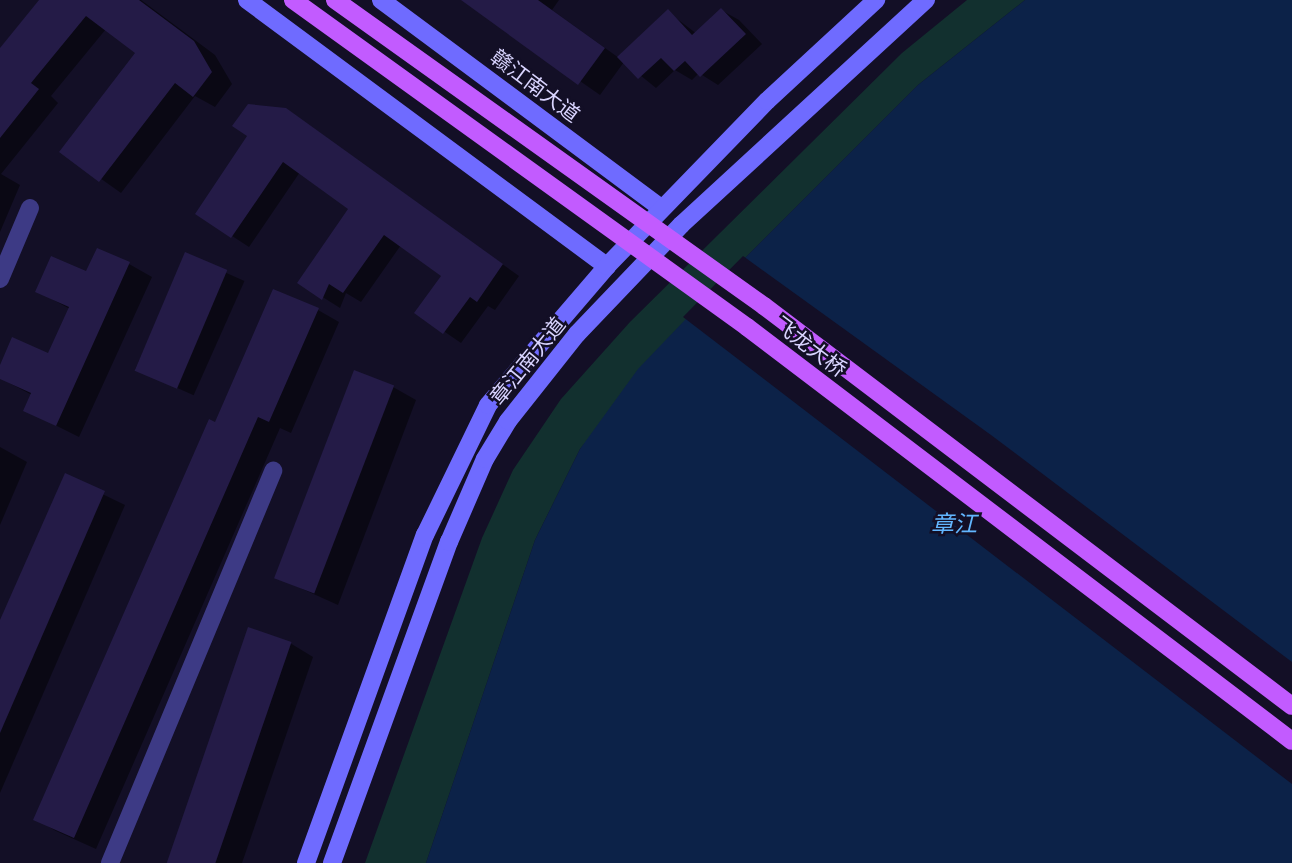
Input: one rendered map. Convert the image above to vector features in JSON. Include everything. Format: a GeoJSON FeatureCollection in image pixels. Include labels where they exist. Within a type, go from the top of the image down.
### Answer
{"type":"FeatureCollection","features":[{"type":"Feature","properties":{"kind":"main road"},"geometry":{"type":"LineString","coordinates":[[247,0],[607,265]]}},
{"type":"Feature","properties":{"kind":"main road","name":"飞龙大桥"},"geometry":{"type":"LineString","coordinates":[[293,0],[747,327],[1292,741]]}},
{"type":"Feature","properties":{"kind":"main road","name":"飞龙大桥"},"geometry":{"type":"LineString","coordinates":[[335,0],[764,306],[1292,706]]}},
{"type":"Feature","properties":{"kind":"main road","name":"赣江南大道"},"geometry":{"type":"LineString","coordinates":[[380,0],[662,209]]}},
{"type":"Feature","properties":{"kind":"main road","name":"章江南大道"},"geometry":{"type":"LineString","coordinates":[[306,863],[425,535],[465,446],[516,368],[607,265],[767,101],[876,0]]}},
{"type":"Feature","properties":{"kind":"main road","name":"章江南大道"},"geometry":{"type":"LineString","coordinates":[[332,863],[449,542],[485,459],[508,421],[577,334],[681,225],[926,0]]}},
{"type":"Feature","properties":{"kind":"street"},"geometry":{"type":"LineString","coordinates":[[0,279],[30,208]]}},
{"type":"Feature","properties":{"kind":"street"},"geometry":{"type":"LineString","coordinates":[[110,863],[273,471]]}},
{"type":"Feature","properties":{"kind":"green space"},"geometry":{"type":"Polygon","coordinates":[[[967,0],[1025,0],[918,85],[730,273],[580,449],[535,540],[426,863],[365,863],[482,538],[513,470],[561,399],[630,322],[902,53],[967,0]]]}},
{"type":"Feature","properties":{"kind":"water","name":"章江"},"geometry":{"type":"Polygon","coordinates":[[[1025,0],[1292,0],[1292,863],[426,863],[535,540],[580,449],[638,369],[730,273],[918,85],[1025,0]]]}},
{"type":"Feature","properties":{"kind":"pier"},"geometry":{"type":"Polygon","coordinates":[[[743,256],[991,435],[1292,662],[1292,784],[683,317],[743,256]]]}},
{"type":"Feature","properties":{"kind":"building"},"geometry":{"type":"Polygon","coordinates":[[[39,0],[139,0],[194,41],[212,72],[193,97],[175,83],[99,182],[59,152],[135,53],[86,16],[31,83],[39,89],[0,138],[0,48],[39,0]]]}},
{"type":"Feature","properties":{"kind":"building"},"geometry":{"type":"Polygon","coordinates":[[[461,0],[538,0],[605,48],[578,85],[461,0]]]}},
{"type":"Feature","properties":{"kind":"building"},"geometry":{"type":"Polygon","coordinates":[[[721,8],[746,34],[700,77],[685,61],[674,71],[661,58],[638,79],[617,57],[668,9],[692,35],[721,8]]]}},
{"type":"Feature","properties":{"kind":"building"},"geometry":{"type":"Polygon","coordinates":[[[248,104],[286,108],[503,264],[477,302],[470,297],[443,334],[414,313],[441,276],[384,235],[343,293],[329,284],[322,300],[297,283],[348,209],[283,162],[231,238],[195,214],[247,136],[232,126],[248,104]]]}},
{"type":"Feature","properties":{"kind":"building"},"geometry":{"type":"Polygon","coordinates":[[[97,248],[130,262],[56,426],[23,411],[31,393],[0,379],[0,365],[12,337],[48,353],[69,307],[35,292],[51,256],[86,271],[97,248]]]}},
{"type":"Feature","properties":{"kind":"building"},"geometry":{"type":"Polygon","coordinates":[[[185,252],[227,270],[177,389],[135,371],[185,252]]]}},
{"type":"Feature","properties":{"kind":"building"},"geometry":{"type":"Polygon","coordinates":[[[273,289],[319,308],[269,422],[258,417],[74,838],[33,820],[209,419],[215,422],[273,289]]]}},
{"type":"Feature","properties":{"kind":"building"},"geometry":{"type":"Polygon","coordinates":[[[354,370],[394,385],[314,594],[274,578],[354,370]]]}},
{"type":"Feature","properties":{"kind":"building"},"geometry":{"type":"Polygon","coordinates":[[[65,473],[105,491],[0,733],[0,620],[65,473]]]}},
{"type":"Feature","properties":{"kind":"building"},"geometry":{"type":"Polygon","coordinates":[[[248,627],[291,642],[215,863],[167,863],[248,627]]]}}]}
